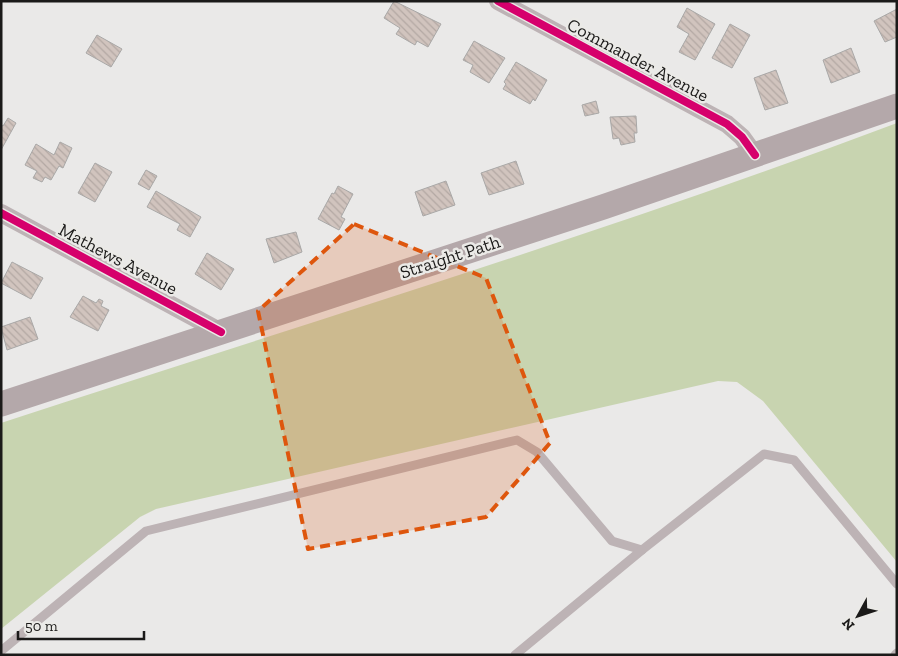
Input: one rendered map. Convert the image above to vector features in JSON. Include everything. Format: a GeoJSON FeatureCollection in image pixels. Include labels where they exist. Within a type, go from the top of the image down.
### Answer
{"type":"FeatureCollection","features":[{"type":"Feature","properties":{"kind":"main road","name":"Straight Path"},"geometry":{"type":"LineString","coordinates":[[1,404],[755,155],[897,106]]}},
{"type":"Feature","properties":{"kind":"street","name":"Commander Avenue"},"geometry":{"type":"LineString","coordinates":[[498,1],[727,124],[742,137],[755,155]]}},
{"type":"Feature","properties":{"kind":"street","name":"Mathews Avenue"},"geometry":{"type":"LineString","coordinates":[[1,213],[221,332]]}},
{"type":"Feature","properties":{"kind":"lane"},"geometry":{"type":"LineString","coordinates":[[1,651],[146,531],[517,440],[537,452],[612,542],[642,550]]}},
{"type":"Feature","properties":{"kind":"lane"},"geometry":{"type":"LineString","coordinates":[[515,655],[642,550],[764,454],[794,460],[897,584]]}},
{"type":"Feature","properties":{"kind":"highlighted area"},"geometry":{"type":"Polygon","coordinates":[[[354,224],[486,278],[550,443],[486,517],[308,549],[258,311],[354,224]]]}},
{"type":"Feature","properties":{"kind":"green space"},"geometry":{"type":"Polygon","coordinates":[[[897,123],[897,562],[763,401],[737,382],[718,381],[156,509],[140,517],[1,629],[1,423],[563,241],[786,164],[897,123]]]}},
{"type":"Feature","properties":{"kind":"building"},"geometry":{"type":"Polygon","coordinates":[[[394,1],[441,24],[428,47],[417,41],[415,45],[396,34],[400,28],[384,18],[394,1]]]}},
{"type":"Feature","properties":{"kind":"building"},"geometry":{"type":"Polygon","coordinates":[[[687,8],[715,24],[695,60],[679,52],[689,34],[677,27],[687,8]]]}},
{"type":"Feature","properties":{"kind":"building"},"geometry":{"type":"Polygon","coordinates":[[[897,9],[897,37],[885,42],[874,21],[897,9]]]}},
{"type":"Feature","properties":{"kind":"building"},"geometry":{"type":"Polygon","coordinates":[[[730,24],[750,35],[732,68],[712,58],[730,24]]]}},
{"type":"Feature","properties":{"kind":"building"},"geometry":{"type":"Polygon","coordinates":[[[97,35],[122,49],[111,67],[86,53],[97,35]]]}},
{"type":"Feature","properties":{"kind":"building"},"geometry":{"type":"Polygon","coordinates":[[[474,41],[505,58],[489,83],[470,72],[473,65],[463,60],[474,41]]]}},
{"type":"Feature","properties":{"kind":"building"},"geometry":{"type":"Polygon","coordinates":[[[851,48],[860,72],[831,83],[823,60],[851,48]]]}},
{"type":"Feature","properties":{"kind":"building"},"geometry":{"type":"Polygon","coordinates":[[[516,62],[547,80],[535,101],[533,99],[530,104],[503,89],[506,84],[504,82],[516,62]]]}},
{"type":"Feature","properties":{"kind":"building"},"geometry":{"type":"Polygon","coordinates":[[[776,70],[788,103],[765,110],[754,78],[776,70]]]}},
{"type":"Feature","properties":{"kind":"building"},"geometry":{"type":"Polygon","coordinates":[[[596,101],[599,113],[585,116],[582,105],[596,101]]]}},
{"type":"Feature","properties":{"kind":"building"},"geometry":{"type":"Polygon","coordinates":[[[636,116],[637,133],[634,133],[635,142],[621,145],[619,138],[613,139],[610,117],[636,116]]]}},
{"type":"Feature","properties":{"kind":"building"},"geometry":{"type":"Polygon","coordinates":[[[8,118],[16,123],[1,150],[1,125],[3,126],[8,118]]]}},
{"type":"Feature","properties":{"kind":"building"},"geometry":{"type":"Polygon","coordinates":[[[60,142],[72,148],[63,168],[59,166],[51,180],[45,177],[42,182],[33,178],[37,171],[25,165],[36,144],[54,155],[60,142]]]}},
{"type":"Feature","properties":{"kind":"building"},"geometry":{"type":"Polygon","coordinates":[[[516,161],[524,184],[489,195],[481,173],[516,161]]]}},
{"type":"Feature","properties":{"kind":"building"},"geometry":{"type":"Polygon","coordinates":[[[95,163],[112,172],[95,202],[78,193],[95,163]]]}},
{"type":"Feature","properties":{"kind":"building"},"geometry":{"type":"Polygon","coordinates":[[[146,170],[157,176],[149,190],[138,184],[146,170]]]}},
{"type":"Feature","properties":{"kind":"building"},"geometry":{"type":"Polygon","coordinates":[[[446,181],[455,205],[423,216],[415,192],[446,181]]]}},
{"type":"Feature","properties":{"kind":"building"},"geometry":{"type":"Polygon","coordinates":[[[338,186],[353,194],[341,217],[345,219],[339,230],[318,219],[332,193],[334,194],[338,186]]]}},
{"type":"Feature","properties":{"kind":"building"},"geometry":{"type":"Polygon","coordinates":[[[156,191],[201,217],[190,237],[177,230],[180,224],[147,207],[156,191]]]}},
{"type":"Feature","properties":{"kind":"building"},"geometry":{"type":"Polygon","coordinates":[[[296,232],[302,252],[274,263],[266,239],[296,232]]]}},
{"type":"Feature","properties":{"kind":"building"},"geometry":{"type":"Polygon","coordinates":[[[207,253],[234,269],[221,290],[195,274],[207,253]]]}},
{"type":"Feature","properties":{"kind":"building"},"geometry":{"type":"Polygon","coordinates":[[[12,262],[43,278],[31,299],[1,283],[12,262]]]}},
{"type":"Feature","properties":{"kind":"building"},"geometry":{"type":"Polygon","coordinates":[[[83,296],[96,303],[99,299],[103,301],[101,306],[109,310],[98,331],[70,317],[83,296]]]}},
{"type":"Feature","properties":{"kind":"building"},"geometry":{"type":"Polygon","coordinates":[[[30,317],[38,339],[7,350],[1,327],[30,317]]]}},
{"type":"Feature","properties":{"kind":"cycle path"},"geometry":{"type":"LineString","coordinates":[[498,1],[727,124],[742,137],[755,155]]}},
{"type":"Feature","properties":{"kind":"cycle path"},"geometry":{"type":"LineString","coordinates":[[1,213],[221,332]]}}]}
